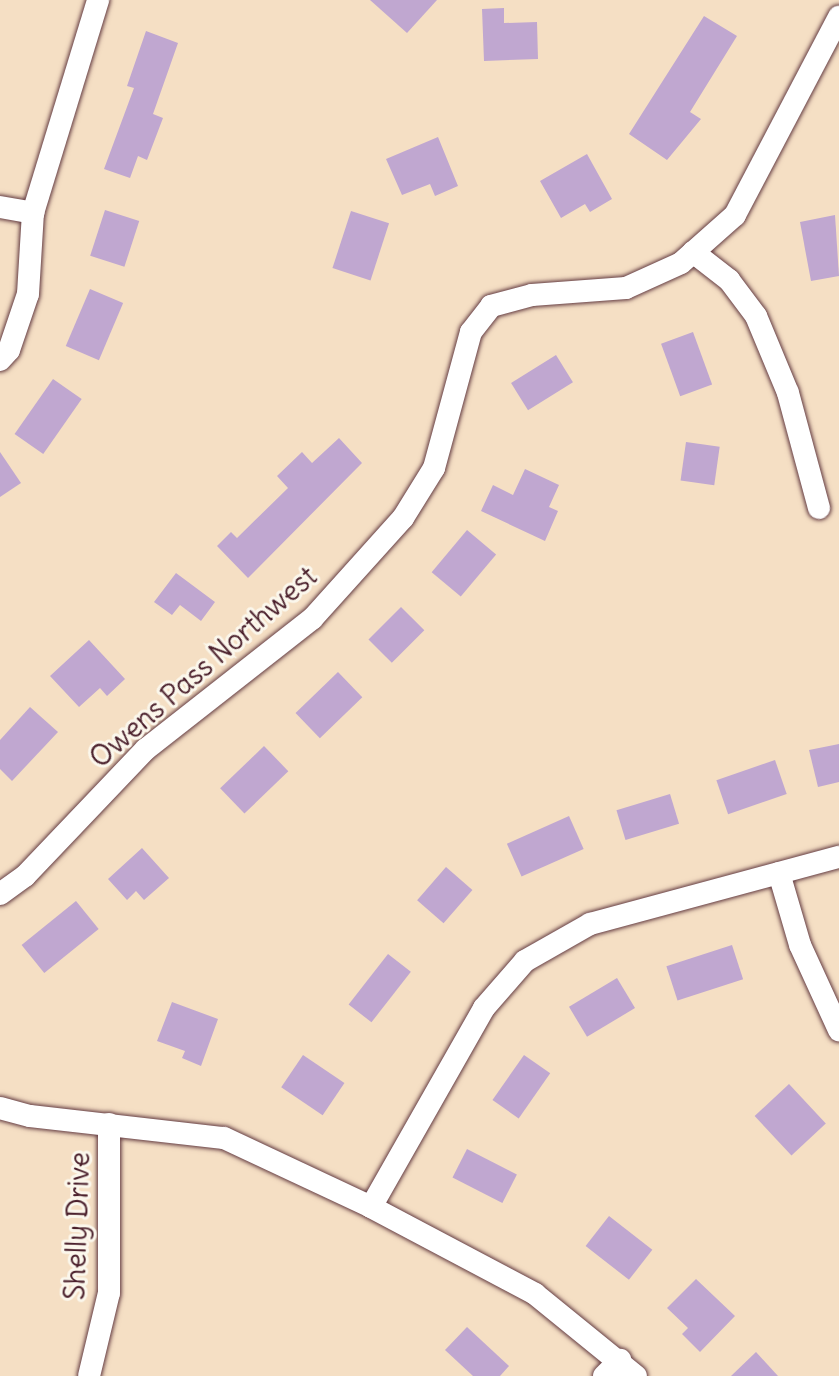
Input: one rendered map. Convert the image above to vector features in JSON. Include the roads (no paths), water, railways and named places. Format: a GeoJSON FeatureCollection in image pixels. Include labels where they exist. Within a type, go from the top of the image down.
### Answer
{"type":"FeatureCollection","features":[{"type":"Feature","properties":{"kind":"street"},"geometry":{"type":"LineString","coordinates":[[0,360],[9,350],[28,294],[33,213],[98,0]]}},
{"type":"Feature","properties":{"kind":"street","name":"Owens Pass Northwest"},"geometry":{"type":"LineString","coordinates":[[0,894],[25,876],[146,749],[312,619],[403,518],[434,468],[471,332],[491,306],[532,295],[626,288],[681,263],[735,215],[839,17]]}},
{"type":"Feature","properties":{"kind":"street"},"geometry":{"type":"LineString","coordinates":[[0,207],[33,213]]}},
{"type":"Feature","properties":{"kind":"street"},"geometry":{"type":"LineString","coordinates":[[693,252],[729,280],[756,316],[788,393],[819,508]]}},
{"type":"Feature","properties":{"kind":"street"},"geometry":{"type":"LineString","coordinates":[[371,1207],[484,1008],[525,961],[590,924],[839,857]]}},
{"type":"Feature","properties":{"kind":"street"},"geometry":{"type":"LineString","coordinates":[[779,873],[800,945],[839,1030]]}},
{"type":"Feature","properties":{"kind":"street"},"geometry":{"type":"LineString","coordinates":[[0,1108],[224,1138],[371,1207],[535,1294],[620,1371]]}},
{"type":"Feature","properties":{"kind":"street","name":"Shelly Drive"},"geometry":{"type":"LineString","coordinates":[[89,1376],[109,1293],[109,1124]]}}]}
